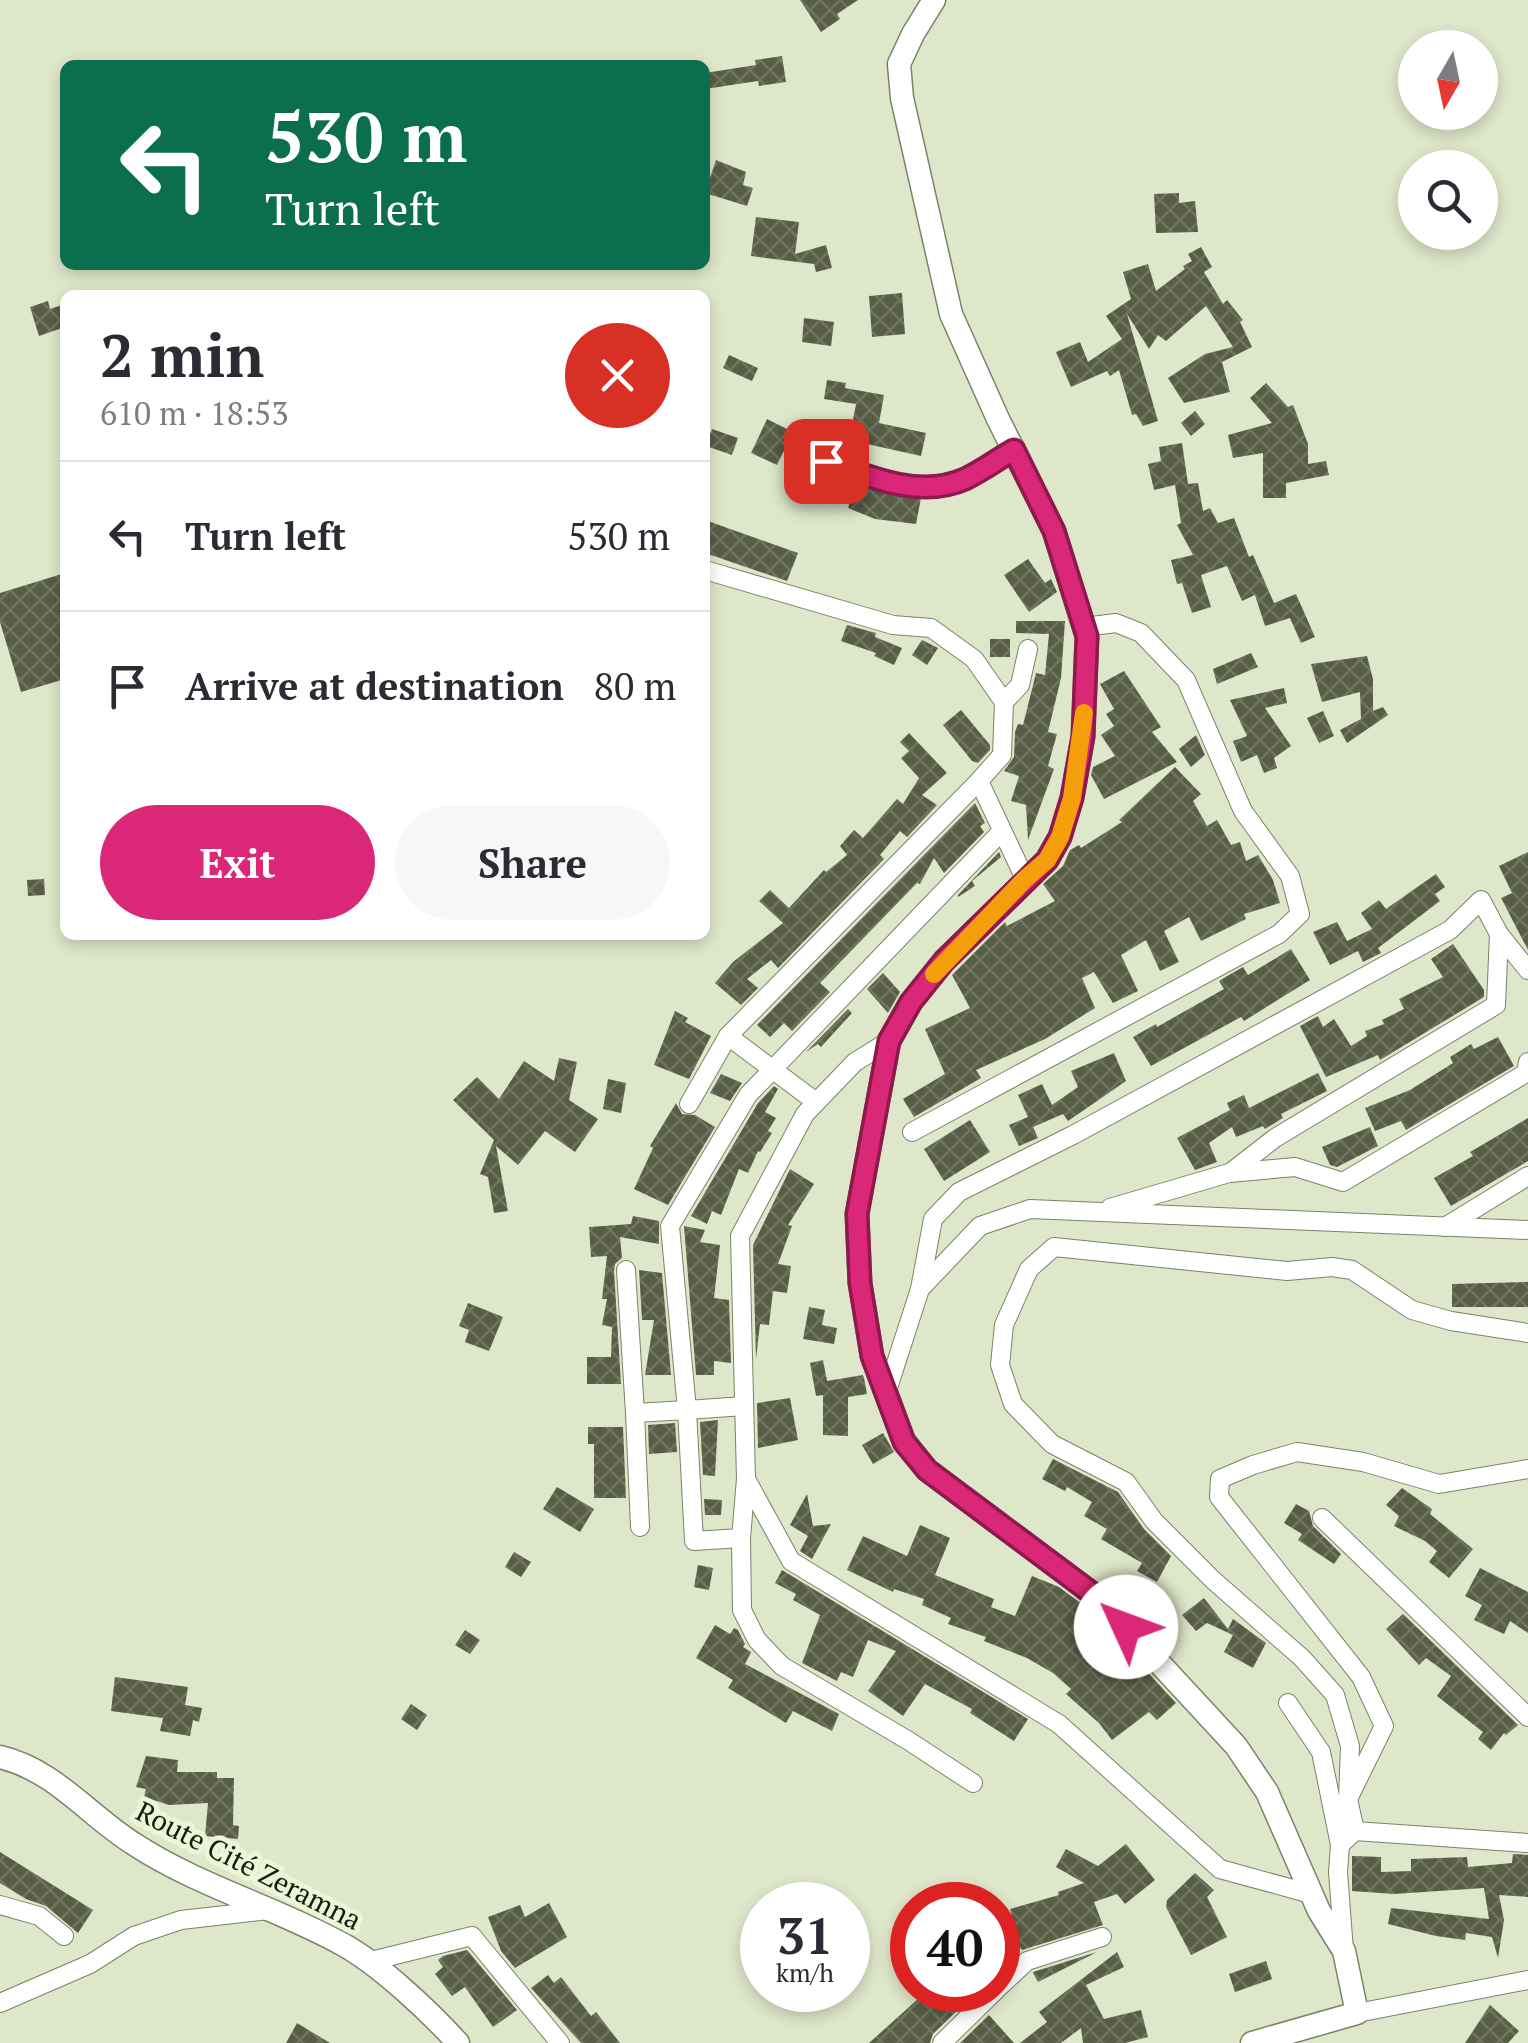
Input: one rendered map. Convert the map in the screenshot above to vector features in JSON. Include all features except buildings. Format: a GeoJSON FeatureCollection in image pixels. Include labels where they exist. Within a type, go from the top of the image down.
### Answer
{"type":"FeatureCollection","features":[{"type":"Feature","properties":{"kind":"street"},"geometry":{"type":"LineString","coordinates":[[934,0],[912,34],[900,64],[902,98],[951,314],[1054,531],[1084,626],[1083,736],[1072,798],[1060,837],[1047,860],[944,961],[911,1002],[889,1041],[857,1214],[860,1283],[869,1338],[904,1442],[927,1470],[1101,1600],[1236,1746],[1267,1792],[1311,1894],[1344,1951]]}},
{"type":"Feature","properties":{"kind":"street"},"geometry":{"type":"LineString","coordinates":[[802,451],[876,481],[919,487],[962,480],[1014,450]]}},
{"type":"Feature","properties":{"kind":"street"},"geometry":{"type":"LineString","coordinates":[[689,1104],[728,1036],[1002,755],[1004,702],[974,660],[932,628],[894,625],[710,571]]}},
{"type":"Feature","properties":{"kind":"street"},"geometry":{"type":"LineString","coordinates":[[912,1132],[1278,934],[1300,914],[1290,876],[1243,811],[1186,680],[1141,633],[1116,623],[1084,626]]}},
{"type":"Feature","properties":{"kind":"street"},"geometry":{"type":"LineString","coordinates":[[1004,702],[1020,685],[1028,650]]}},
{"type":"Feature","properties":{"kind":"street"},"geometry":{"type":"LineString","coordinates":[[979,781],[1025,879]]}},
{"type":"Feature","properties":{"kind":"street"},"geometry":{"type":"LineString","coordinates":[[741,1538],[694,1541],[670,1226],[748,1094],[1001,832]]}},
{"type":"Feature","properties":{"kind":"street"},"geometry":{"type":"LineString","coordinates":[[886,1394],[920,1289],[933,1219],[959,1192],[1073,1136],[1450,930],[1481,900],[1499,934],[1528,970]]}},
{"type":"Feature","properties":{"kind":"street"},"geometry":{"type":"LineString","coordinates":[[1229,1173],[1276,1138],[1496,1005],[1499,934]]}},
{"type":"Feature","properties":{"kind":"street"},"geometry":{"type":"LineString","coordinates":[[728,1036],[816,1102]]}},
{"type":"Feature","properties":{"kind":"street"},"geometry":{"type":"LineString","coordinates":[[889,1041],[855,1062],[805,1114],[740,1236],[746,1479],[741,1538],[742,1610],[756,1640],[782,1666],[973,1783]]}},
{"type":"Feature","properties":{"kind":"street"},"geometry":{"type":"LineString","coordinates":[[1095,1212],[1229,1173],[1296,1168],[1343,1182],[1526,1072],[1528,1062]]}},
{"type":"Feature","properties":{"kind":"street"},"geometry":{"type":"LineString","coordinates":[[1445,1227],[1528,1176]]}},
{"type":"Feature","properties":{"kind":"street"},"geometry":{"type":"LineString","coordinates":[[920,1289],[980,1226],[1030,1209],[1528,1230]]}},
{"type":"Feature","properties":{"kind":"street"},"geometry":{"type":"LineString","coordinates":[[1355,1831],[1348,1799],[1350,1746],[1335,1695],[1302,1658],[1213,1580],[1154,1521],[1126,1482],[1052,1444],[1013,1404],[1000,1364],[1004,1325],[1030,1269],[1054,1247],[1287,1271],[1332,1267],[1352,1270],[1412,1310],[1451,1321],[1528,1333]]}},
{"type":"Feature","properties":{"kind":"street"},"geometry":{"type":"LineString","coordinates":[[626,1270],[640,1527]]}},
{"type":"Feature","properties":{"kind":"street"},"geometry":{"type":"LineString","coordinates":[[635,1412],[744,1406]]}},
{"type":"Feature","properties":{"kind":"street"},"geometry":{"type":"LineString","coordinates":[[1348,1799],[1384,1726],[1361,1677],[1219,1497],[1220,1478],[1252,1464],[1298,1452],[1363,1462],[1440,1484],[1528,1469]]}},
{"type":"Feature","properties":{"kind":"street"},"geometry":{"type":"LineString","coordinates":[[746,1479],[791,1561],[1059,1724],[1220,1869],[1311,1894]]}},
{"type":"Feature","properties":{"kind":"street"},"geometry":{"type":"LineString","coordinates":[[1322,1518],[1528,1718]]}},
{"type":"Feature","properties":{"kind":"street"},"geometry":{"type":"LineString","coordinates":[[1288,1703],[1321,1752],[1340,1844],[1338,1872],[1344,1951],[1357,2013]]}},
{"type":"Feature","properties":{"kind":"street","name":"Route Cité Zeramna"},"geometry":{"type":"LineString","coordinates":[[0,1757],[60,1785],[132,1843],[345,1945],[428,2010],[458,2043]]}},
{"type":"Feature","properties":{"kind":"street"},"geometry":{"type":"LineString","coordinates":[[1340,1844],[1355,1831],[1528,1843]]}},
{"type":"Feature","properties":{"kind":"street"},"geometry":{"type":"LineString","coordinates":[[0,1906],[39,1916],[64,1936]]}},
{"type":"Feature","properties":{"kind":"street"},"geometry":{"type":"LineString","coordinates":[[0,2002],[90,1964],[134,1936],[181,1920],[269,1910]]}},
{"type":"Feature","properties":{"kind":"street"},"geometry":{"type":"LineString","coordinates":[[367,1962],[472,1936],[560,2043]]}},
{"type":"Feature","properties":{"kind":"street"},"geometry":{"type":"LineString","coordinates":[[1020,1967],[1026,1961],[1102,1937]]}},
{"type":"Feature","properties":{"kind":"street"},"geometry":{"type":"LineString","coordinates":[[1252,2043],[1357,2013],[1528,1980]]}},
{"type":"Feature","properties":{"kind":"street"},"geometry":{"type":"LineString","coordinates":[[942,2043],[974,2012]]}},
{"type":"Feature","properties":{"kind":"slow traffic"},"geometry":{"type":"LineString","coordinates":[[934,974],[1047,860],[1060,837],[1072,798],[1084,713]]}},
{"type":"Feature","properties":{"kind":"route"},"geometry":{"type":"LineString","coordinates":[[826,461],[876,481],[919,487],[962,480],[1014,450],[1054,531],[1087,636],[1083,736],[1072,798],[1060,837],[1047,860],[944,961],[911,1002],[889,1041],[857,1214],[860,1283],[872,1356],[904,1442],[927,1470],[1101,1600],[1126,1627]]}}]}
